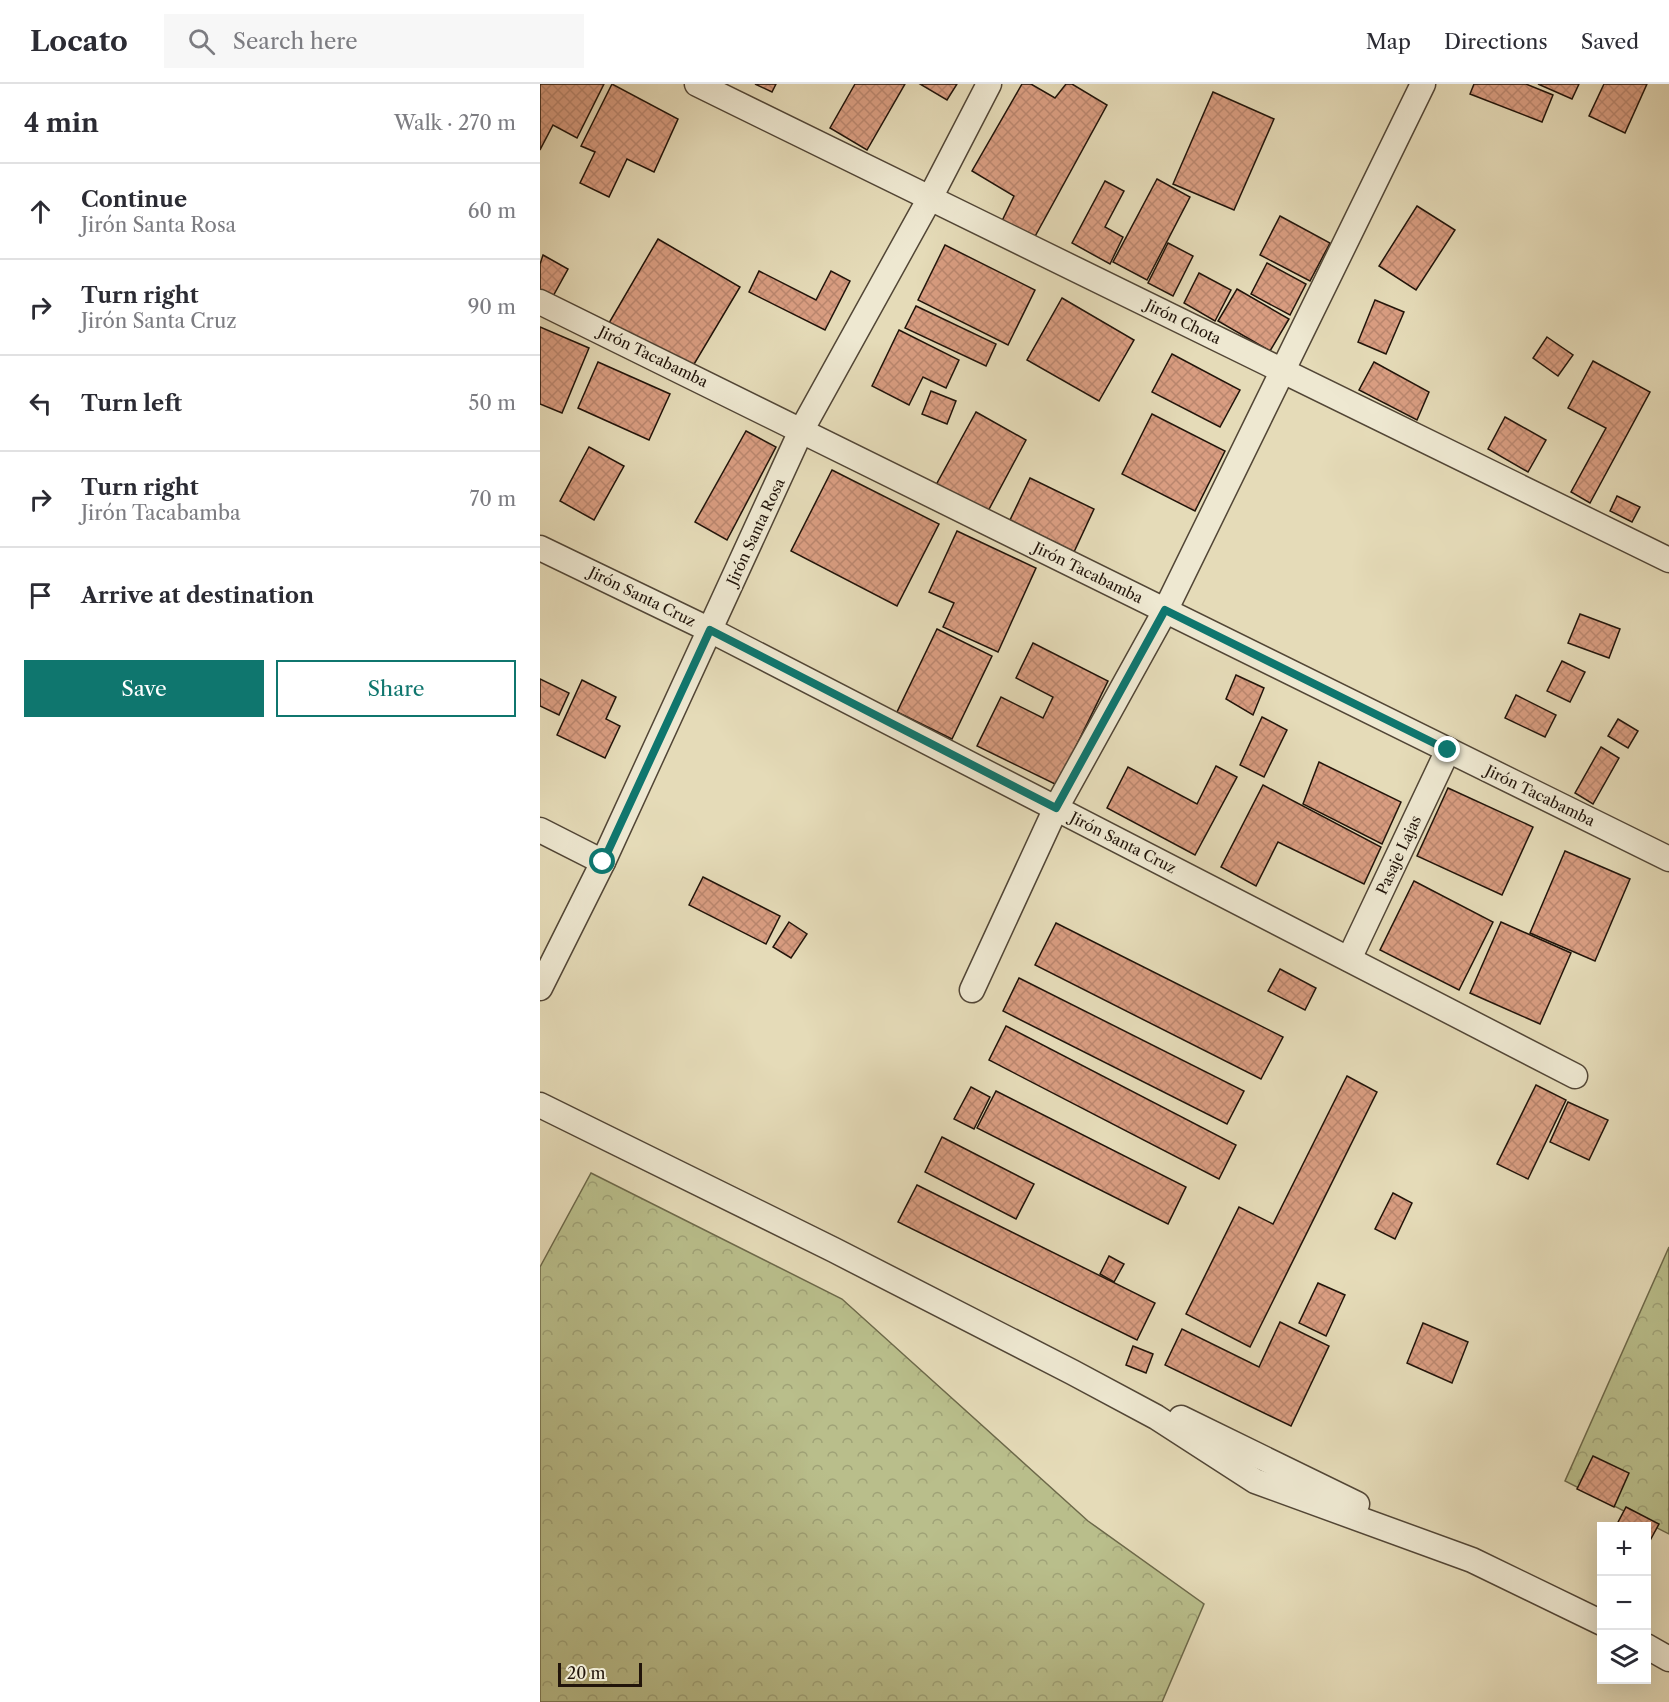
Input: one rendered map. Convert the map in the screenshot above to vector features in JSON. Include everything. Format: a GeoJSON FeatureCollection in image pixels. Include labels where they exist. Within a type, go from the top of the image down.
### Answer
{"type":"FeatureCollection","features":[{"type":"Feature","properties":{"kind":"street","name":"Jirón Chota"},"geometry":{"type":"LineString","coordinates":[[697,84],[1669,560]]}},
{"type":"Feature","properties":{"kind":"street","name":"Jirón Santa Rosa"},"geometry":{"type":"LineString","coordinates":[[540,988],[603,862],[801,431],[930,198],[989,84]]}},
{"type":"Feature","properties":{"kind":"street"},"geometry":{"type":"LineString","coordinates":[[972,990],[1056,808],[1165,610],[1423,84]]}},
{"type":"Feature","properties":{"kind":"street","name":"Jirón Tacabamba"},"geometry":{"type":"LineString","coordinates":[[540,302],[1669,859]]}},
{"type":"Feature","properties":{"kind":"street","name":"Jirón Santa Cruz"},"geometry":{"type":"LineString","coordinates":[[540,548],[710,630],[1575,1076]]}},
{"type":"Feature","properties":{"kind":"street","name":"Pasaje Lajas"},"geometry":{"type":"LineString","coordinates":[[1349,959],[1448,750]]}},
{"type":"Feature","properties":{"kind":"street"},"geometry":{"type":"LineString","coordinates":[[540,830],[603,862]]}},
{"type":"Feature","properties":{"kind":"street"},"geometry":{"type":"LineString","coordinates":[[540,1104],[834,1250],[1072,1372],[1156,1417],[1255,1481],[1472,1560],[1597,1621]]}},
{"type":"Feature","properties":{"kind":"street"},"geometry":{"type":"LineString","coordinates":[[1651,1648],[1669,1659]]}},
{"type":"Feature","properties":{"kind":"green space"},"geometry":{"type":"Polygon","coordinates":[[[591,1173],[842,1299],[1088,1521],[1204,1604],[1162,1702],[540,1702],[540,1267],[591,1173]]]}},
{"type":"Feature","properties":{"kind":"green space"},"geometry":{"type":"Polygon","coordinates":[[[1669,1247],[1669,1534],[1651,1525],[1651,1522],[1645,1522],[1565,1481],[1669,1247]]]}},
{"type":"Feature","properties":{"kind":"building"},"geometry":{"type":"Polygon","coordinates":[[[540,84],[604,84],[577,138],[553,125],[540,150],[540,84]]]}},
{"type":"Feature","properties":{"kind":"building"},"geometry":{"type":"Polygon","coordinates":[[[612,84],[678,119],[654,172],[627,159],[609,197],[580,183],[595,152],[581,146],[612,84]]]}},
{"type":"Feature","properties":{"kind":"building"},"geometry":{"type":"Polygon","coordinates":[[[755,84],[776,84],[772,92],[755,84]]]}},
{"type":"Feature","properties":{"kind":"building"},"geometry":{"type":"Polygon","coordinates":[[[855,84],[905,84],[867,150],[830,128],[855,84]]]}},
{"type":"Feature","properties":{"kind":"building"},"geometry":{"type":"Polygon","coordinates":[[[920,84],[957,84],[947,100],[920,84]]]}},
{"type":"Feature","properties":{"kind":"building"},"geometry":{"type":"Polygon","coordinates":[[[1022,84],[1031,84],[1055,98],[1066,84],[1072,84],[1107,105],[1033,240],[1001,223],[1014,196],[972,171],[1022,84]]]}},
{"type":"Feature","properties":{"kind":"building"},"geometry":{"type":"Polygon","coordinates":[[[1474,84],[1526,84],[1553,95],[1542,122],[1470,94],[1474,84]]]}},
{"type":"Feature","properties":{"kind":"building"},"geometry":{"type":"Polygon","coordinates":[[[1538,84],[1579,84],[1572,99],[1538,84]]]}},
{"type":"Feature","properties":{"kind":"building"},"geometry":{"type":"Polygon","coordinates":[[[1604,84],[1647,84],[1625,133],[1589,116],[1604,84]]]}},
{"type":"Feature","properties":{"kind":"building"},"geometry":{"type":"Polygon","coordinates":[[[1213,92],[1274,119],[1234,210],[1173,184],[1213,92]]]}},
{"type":"Feature","properties":{"kind":"building"},"geometry":{"type":"Polygon","coordinates":[[[1157,179],[1190,197],[1147,280],[1113,262],[1157,179]]]}},
{"type":"Feature","properties":{"kind":"building"},"geometry":{"type":"Polygon","coordinates":[[[1105,181],[1124,191],[1105,227],[1123,237],[1110,264],[1072,243],[1105,181]]]}},
{"type":"Feature","properties":{"kind":"building"},"geometry":{"type":"Polygon","coordinates":[[[1417,206],[1455,230],[1416,290],[1379,266],[1417,206]]]}},
{"type":"Feature","properties":{"kind":"building"},"geometry":{"type":"Polygon","coordinates":[[[1280,216],[1330,243],[1310,281],[1260,255],[1280,216]]]}},
{"type":"Feature","properties":{"kind":"building"},"geometry":{"type":"Polygon","coordinates":[[[658,239],[740,287],[690,371],[609,323],[658,239]]]}},
{"type":"Feature","properties":{"kind":"building"},"geometry":{"type":"Polygon","coordinates":[[[1168,243],[1193,256],[1173,296],[1148,283],[1168,243]]]}},
{"type":"Feature","properties":{"kind":"building"},"geometry":{"type":"Polygon","coordinates":[[[945,245],[1035,290],[1008,345],[918,300],[945,245]]]}},
{"type":"Feature","properties":{"kind":"building"},"geometry":{"type":"Polygon","coordinates":[[[543,255],[568,269],[552,298],[540,291],[540,264],[543,255]]]}},
{"type":"Feature","properties":{"kind":"building"},"geometry":{"type":"Polygon","coordinates":[[[1267,263],[1306,284],[1290,315],[1251,294],[1267,263]]]}},
{"type":"Feature","properties":{"kind":"building"},"geometry":{"type":"Polygon","coordinates":[[[759,271],[816,300],[831,271],[850,281],[825,330],[749,292],[759,271]]]}},
{"type":"Feature","properties":{"kind":"building"},"geometry":{"type":"Polygon","coordinates":[[[1199,273],[1231,290],[1215,321],[1184,303],[1199,273]]]}},
{"type":"Feature","properties":{"kind":"building"},"geometry":{"type":"Polygon","coordinates":[[[1237,289],[1289,319],[1270,351],[1218,321],[1237,289]]]}},
{"type":"Feature","properties":{"kind":"building"},"geometry":{"type":"Polygon","coordinates":[[[1062,298],[1134,340],[1099,401],[1027,360],[1062,298]]]}},
{"type":"Feature","properties":{"kind":"building"},"geometry":{"type":"Polygon","coordinates":[[[1375,300],[1404,312],[1386,354],[1358,342],[1375,300]]]}},
{"type":"Feature","properties":{"kind":"building"},"geometry":{"type":"Polygon","coordinates":[[[916,306],[996,344],[986,366],[905,328],[916,306]]]}},
{"type":"Feature","properties":{"kind":"building"},"geometry":{"type":"Polygon","coordinates":[[[540,327],[589,348],[562,413],[540,404],[540,327]]]}},
{"type":"Feature","properties":{"kind":"building"},"geometry":{"type":"Polygon","coordinates":[[[899,330],[959,360],[946,388],[923,377],[909,405],[872,386],[899,330]]]}},
{"type":"Feature","properties":{"kind":"building"},"geometry":{"type":"Polygon","coordinates":[[[1547,337],[1573,355],[1558,376],[1533,358],[1547,337]]]}},
{"type":"Feature","properties":{"kind":"building"},"geometry":{"type":"Polygon","coordinates":[[[1172,354],[1240,390],[1220,427],[1152,392],[1172,354]]]}},
{"type":"Feature","properties":{"kind":"building"},"geometry":{"type":"Polygon","coordinates":[[[1593,361],[1650,392],[1590,503],[1571,492],[1606,428],[1568,408],[1593,361]]]}},
{"type":"Feature","properties":{"kind":"building"},"geometry":{"type":"Polygon","coordinates":[[[598,362],[670,394],[649,440],[578,408],[598,362]]]}},
{"type":"Feature","properties":{"kind":"building"},"geometry":{"type":"Polygon","coordinates":[[[1374,362],[1429,392],[1417,420],[1359,390],[1374,362]]]}},
{"type":"Feature","properties":{"kind":"building"},"geometry":{"type":"Polygon","coordinates":[[[931,391],[956,401],[947,424],[922,414],[931,391]]]}},
{"type":"Feature","properties":{"kind":"building"},"geometry":{"type":"Polygon","coordinates":[[[976,412],[1026,440],[987,513],[936,485],[976,412]]]}},
{"type":"Feature","properties":{"kind":"building"},"geometry":{"type":"Polygon","coordinates":[[[1152,414],[1225,451],[1195,511],[1122,474],[1152,414]]]}},
{"type":"Feature","properties":{"kind":"building"},"geometry":{"type":"Polygon","coordinates":[[[1505,417],[1546,440],[1528,472],[1488,449],[1505,417]]]}},
{"type":"Feature","properties":{"kind":"building"},"geometry":{"type":"Polygon","coordinates":[[[746,431],[776,447],[727,540],[695,522],[746,431]]]}},
{"type":"Feature","properties":{"kind":"building"},"geometry":{"type":"Polygon","coordinates":[[[589,447],[624,466],[594,520],[560,501],[589,447]]]}},
{"type":"Feature","properties":{"kind":"building"},"geometry":{"type":"Polygon","coordinates":[[[832,470],[939,524],[897,606],[791,551],[832,470]]]}},
{"type":"Feature","properties":{"kind":"building"},"geometry":{"type":"Polygon","coordinates":[[[1030,478],[1094,509],[1074,552],[1010,520],[1030,478]]]}},
{"type":"Feature","properties":{"kind":"building"},"geometry":{"type":"Polygon","coordinates":[[[1617,496],[1640,507],[1632,522],[1610,511],[1617,496]]]}},
{"type":"Feature","properties":{"kind":"building"},"geometry":{"type":"Polygon","coordinates":[[[957,531],[1036,568],[998,652],[943,627],[954,603],[929,592],[957,531]]]}},
{"type":"Feature","properties":{"kind":"building"},"geometry":{"type":"Polygon","coordinates":[[[1580,614],[1620,629],[1609,658],[1568,643],[1580,614]]]}},
{"type":"Feature","properties":{"kind":"building"},"geometry":{"type":"Polygon","coordinates":[[[937,629],[992,656],[952,739],[897,712],[937,629]]]}},
{"type":"Feature","properties":{"kind":"building"},"geometry":{"type":"Polygon","coordinates":[[[1033,643],[1108,681],[1057,785],[977,746],[1001,697],[1043,718],[1053,697],[1016,678],[1033,643]]]}},
{"type":"Feature","properties":{"kind":"building"},"geometry":{"type":"Polygon","coordinates":[[[1562,661],[1585,672],[1570,702],[1547,691],[1562,661]]]}},
{"type":"Feature","properties":{"kind":"building"},"geometry":{"type":"Polygon","coordinates":[[[1236,675],[1264,688],[1253,715],[1226,699],[1236,675]]]}},
{"type":"Feature","properties":{"kind":"building"},"geometry":{"type":"Polygon","coordinates":[[[540,679],[569,693],[559,715],[540,706],[540,679]]]}},
{"type":"Feature","properties":{"kind":"building"},"geometry":{"type":"Polygon","coordinates":[[[582,680],[616,697],[606,719],[620,726],[605,758],[557,735],[582,680]]]}},
{"type":"Feature","properties":{"kind":"building"},"geometry":{"type":"Polygon","coordinates":[[[1516,695],[1556,715],[1545,737],[1505,718],[1516,695]]]}},
{"type":"Feature","properties":{"kind":"building"},"geometry":{"type":"Polygon","coordinates":[[[1262,717],[1287,730],[1264,777],[1240,765],[1262,717]]]}},
{"type":"Feature","properties":{"kind":"building"},"geometry":{"type":"Polygon","coordinates":[[[1618,719],[1638,731],[1628,748],[1608,736],[1618,719]]]}},
{"type":"Feature","properties":{"kind":"building"},"geometry":{"type":"Polygon","coordinates":[[[1601,747],[1619,758],[1593,804],[1575,793],[1601,747]]]}},
{"type":"Feature","properties":{"kind":"building"},"geometry":{"type":"Polygon","coordinates":[[[1319,762],[1401,802],[1382,844],[1303,804],[1319,762]]]}},
{"type":"Feature","properties":{"kind":"building"},"geometry":{"type":"Polygon","coordinates":[[[1216,766],[1237,777],[1195,855],[1107,808],[1128,767],[1197,804],[1216,766]]]}},
{"type":"Feature","properties":{"kind":"building"},"geometry":{"type":"Polygon","coordinates":[[[1263,785],[1381,847],[1364,884],[1278,842],[1256,886],[1221,867],[1263,785]]]}},
{"type":"Feature","properties":{"kind":"building"},"geometry":{"type":"Polygon","coordinates":[[[1448,788],[1533,827],[1502,895],[1417,856],[1448,788]]]}},
{"type":"Feature","properties":{"kind":"building"},"geometry":{"type":"Polygon","coordinates":[[[1565,851],[1630,879],[1595,961],[1530,933],[1565,851]]]}},
{"type":"Feature","properties":{"kind":"building"},"geometry":{"type":"Polygon","coordinates":[[[703,877],[780,916],[766,944],[689,905],[703,877]]]}},
{"type":"Feature","properties":{"kind":"building"},"geometry":{"type":"Polygon","coordinates":[[[1414,881],[1493,922],[1459,990],[1380,950],[1414,881]]]}},
{"type":"Feature","properties":{"kind":"building"},"geometry":{"type":"Polygon","coordinates":[[[789,922],[807,934],[791,958],[773,947],[789,922]]]}},
{"type":"Feature","properties":{"kind":"building"},"geometry":{"type":"Polygon","coordinates":[[[1501,922],[1571,953],[1540,1024],[1470,993],[1501,922]]]}},
{"type":"Feature","properties":{"kind":"building"},"geometry":{"type":"Polygon","coordinates":[[[1056,923],[1283,1037],[1261,1079],[1035,965],[1056,923]]]}},
{"type":"Feature","properties":{"kind":"building"},"geometry":{"type":"Polygon","coordinates":[[[1280,969],[1316,988],[1305,1010],[1268,991],[1280,969]]]}},
{"type":"Feature","properties":{"kind":"building"},"geometry":{"type":"Polygon","coordinates":[[[1019,978],[1244,1091],[1227,1124],[1003,1011],[1019,978]]]}},
{"type":"Feature","properties":{"kind":"building"},"geometry":{"type":"Polygon","coordinates":[[[1006,1026],[1236,1145],[1219,1179],[989,1060],[1006,1026]]]}},
{"type":"Feature","properties":{"kind":"building"},"geometry":{"type":"Polygon","coordinates":[[[1347,1076],[1377,1092],[1250,1347],[1186,1314],[1239,1207],[1273,1224],[1347,1076]]]}},
{"type":"Feature","properties":{"kind":"building"},"geometry":{"type":"Polygon","coordinates":[[[1536,1085],[1566,1100],[1528,1179],[1497,1164],[1536,1085]]]}},
{"type":"Feature","properties":{"kind":"building"},"geometry":{"type":"Polygon","coordinates":[[[971,1087],[990,1097],[974,1129],[954,1119],[971,1087]]]}},
{"type":"Feature","properties":{"kind":"building"},"geometry":{"type":"Polygon","coordinates":[[[996,1091],[1186,1187],[1168,1224],[977,1128],[996,1091]]]}},
{"type":"Feature","properties":{"kind":"building"},"geometry":{"type":"Polygon","coordinates":[[[1568,1102],[1608,1120],[1589,1160],[1550,1142],[1568,1102]]]}},
{"type":"Feature","properties":{"kind":"building"},"geometry":{"type":"Polygon","coordinates":[[[942,1137],[1034,1184],[1016,1219],[925,1172],[942,1137]]]}},
{"type":"Feature","properties":{"kind":"building"},"geometry":{"type":"Polygon","coordinates":[[[917,1185],[1155,1303],[1137,1340],[898,1222],[917,1185]]]}},
{"type":"Feature","properties":{"kind":"building"},"geometry":{"type":"Polygon","coordinates":[[[1393,1193],[1412,1203],[1395,1239],[1375,1229],[1393,1193]]]}},
{"type":"Feature","properties":{"kind":"building"},"geometry":{"type":"Polygon","coordinates":[[[1109,1256],[1124,1264],[1114,1282],[1100,1274],[1109,1256]]]}},
{"type":"Feature","properties":{"kind":"building"},"geometry":{"type":"Polygon","coordinates":[[[1318,1283],[1345,1295],[1326,1336],[1299,1323],[1318,1283]]]}},
{"type":"Feature","properties":{"kind":"building"},"geometry":{"type":"Polygon","coordinates":[[[1280,1322],[1329,1346],[1291,1426],[1165,1365],[1182,1329],[1259,1367],[1280,1322]]]}},
{"type":"Feature","properties":{"kind":"building"},"geometry":{"type":"Polygon","coordinates":[[[1423,1323],[1468,1342],[1452,1383],[1407,1363],[1423,1323]]]}},
{"type":"Feature","properties":{"kind":"building"},"geometry":{"type":"Polygon","coordinates":[[[1133,1346],[1153,1354],[1146,1373],[1126,1365],[1133,1346]]]}},
{"type":"Feature","properties":{"kind":"building"},"geometry":{"type":"Polygon","coordinates":[[[1593,1456],[1629,1473],[1614,1507],[1577,1489],[1593,1456]]]}},
{"type":"Feature","properties":{"kind":"building"},"geometry":{"type":"Polygon","coordinates":[[[1626,1507],[1659,1524],[1651,1539],[1651,1522],[1618,1522],[1626,1507]]]}},
{"type":"Feature","properties":{"kind":"route"},"geometry":{"type":"LineString","coordinates":[[603,862],[710,630],[1056,808],[1165,610],[1448,750]]}}]}
